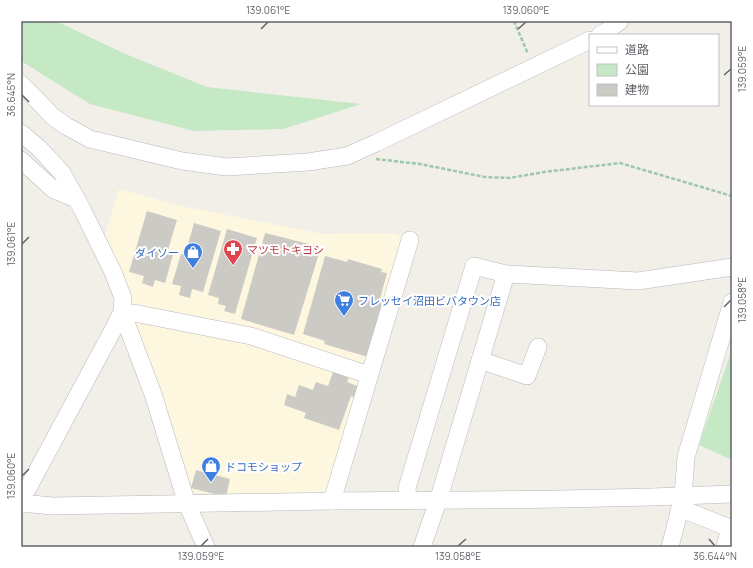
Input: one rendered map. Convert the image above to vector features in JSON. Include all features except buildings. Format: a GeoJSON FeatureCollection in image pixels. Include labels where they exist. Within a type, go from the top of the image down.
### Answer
{"type":"FeatureCollection","features":[{"type":"Feature","properties":{"kind":"street"},"geometry":{"type":"LineString","coordinates":[[602,34],[620,21]]}},
{"type":"Feature","properties":{"kind":"street"},"geometry":{"type":"LineString","coordinates":[[21,84],[52,116],[66,126],[90,139],[182,161],[227,167],[308,162],[347,156],[589,40]]}},
{"type":"Feature","properties":{"kind":"street"},"geometry":{"type":"LineString","coordinates":[[21,133],[40,149],[62,173],[113,272],[123,298],[122,312],[28,488],[21,498]]}},
{"type":"Feature","properties":{"kind":"street"},"geometry":{"type":"LineString","coordinates":[[21,160],[54,190],[76,198]]}},
{"type":"Feature","properties":{"kind":"street"},"geometry":{"type":"LineString","coordinates":[[332,501],[410,240]]}},
{"type":"Feature","properties":{"kind":"street"},"geometry":{"type":"LineString","coordinates":[[408,501],[407,488],[474,266],[506,274],[638,281],[732,267]]}},
{"type":"Feature","properties":{"kind":"street"},"geometry":{"type":"LineString","coordinates":[[422,547],[438,501],[506,274]]}},
{"type":"Feature","properties":{"kind":"street"},"geometry":{"type":"LineString","coordinates":[[670,547],[682,502],[686,457],[732,302]]}},
{"type":"Feature","properties":{"kind":"street"},"geometry":{"type":"LineString","coordinates":[[122,312],[146,315],[250,336],[369,376]]}},
{"type":"Feature","properties":{"kind":"street"},"geometry":{"type":"LineString","coordinates":[[122,312],[153,394],[187,504],[206,547]]}},
{"type":"Feature","properties":{"kind":"street"},"geometry":{"type":"LineString","coordinates":[[480,360],[528,376],[538,347]]}},
{"type":"Feature","properties":{"kind":"street"},"geometry":{"type":"LineString","coordinates":[[21,503],[52,506],[332,501],[682,502],[732,494]]}},
{"type":"Feature","properties":{"kind":"street"},"geometry":{"type":"LineString","coordinates":[[682,502],[731,529],[725,547]]}},
{"type":"Feature","properties":{"kind":"path"},"geometry":{"type":"LineString","coordinates":[[514,21],[534,68]]}},
{"type":"Feature","properties":{"kind":"path"},"geometry":{"type":"LineString","coordinates":[[347,156],[420,164],[485,177],[510,178],[544,172],[620,163],[732,196]]}},
{"type":"Feature","properties":{"kind":"shaded area"},"geometry":{"type":"Polygon","coordinates":[[[119,189],[181,206],[323,234],[391,233],[405,238],[330,490],[325,495],[193,493],[137,330],[131,298],[104,239],[119,189]]]}},
{"type":"Feature","properties":{"kind":"green space"},"geometry":{"type":"Polygon","coordinates":[[[21,21],[56,21],[123,53],[207,87],[361,104],[283,129],[194,131],[90,104],[21,61],[21,21]]]}},
{"type":"Feature","properties":{"kind":"green space"},"geometry":{"type":"Polygon","coordinates":[[[732,349],[732,460],[699,445],[732,349]]]}},
{"type":"Feature","properties":{"kind":"place","name":"マツモトキヨシ"},"geometry":{"type":"Point","coordinates":[233,266]}},
{"type":"Feature","properties":{"kind":"place","name":"ダイソー"},"geometry":{"type":"Point","coordinates":[193,269]}},
{"type":"Feature","properties":{"kind":"place","name":"フレッセイ沼田ビバタウン店"},"geometry":{"type":"Point","coordinates":[344,317]}},
{"type":"Feature","properties":{"kind":"place","name":"ドコモショップ"},"geometry":{"type":"Point","coordinates":[211,483]}}]}
